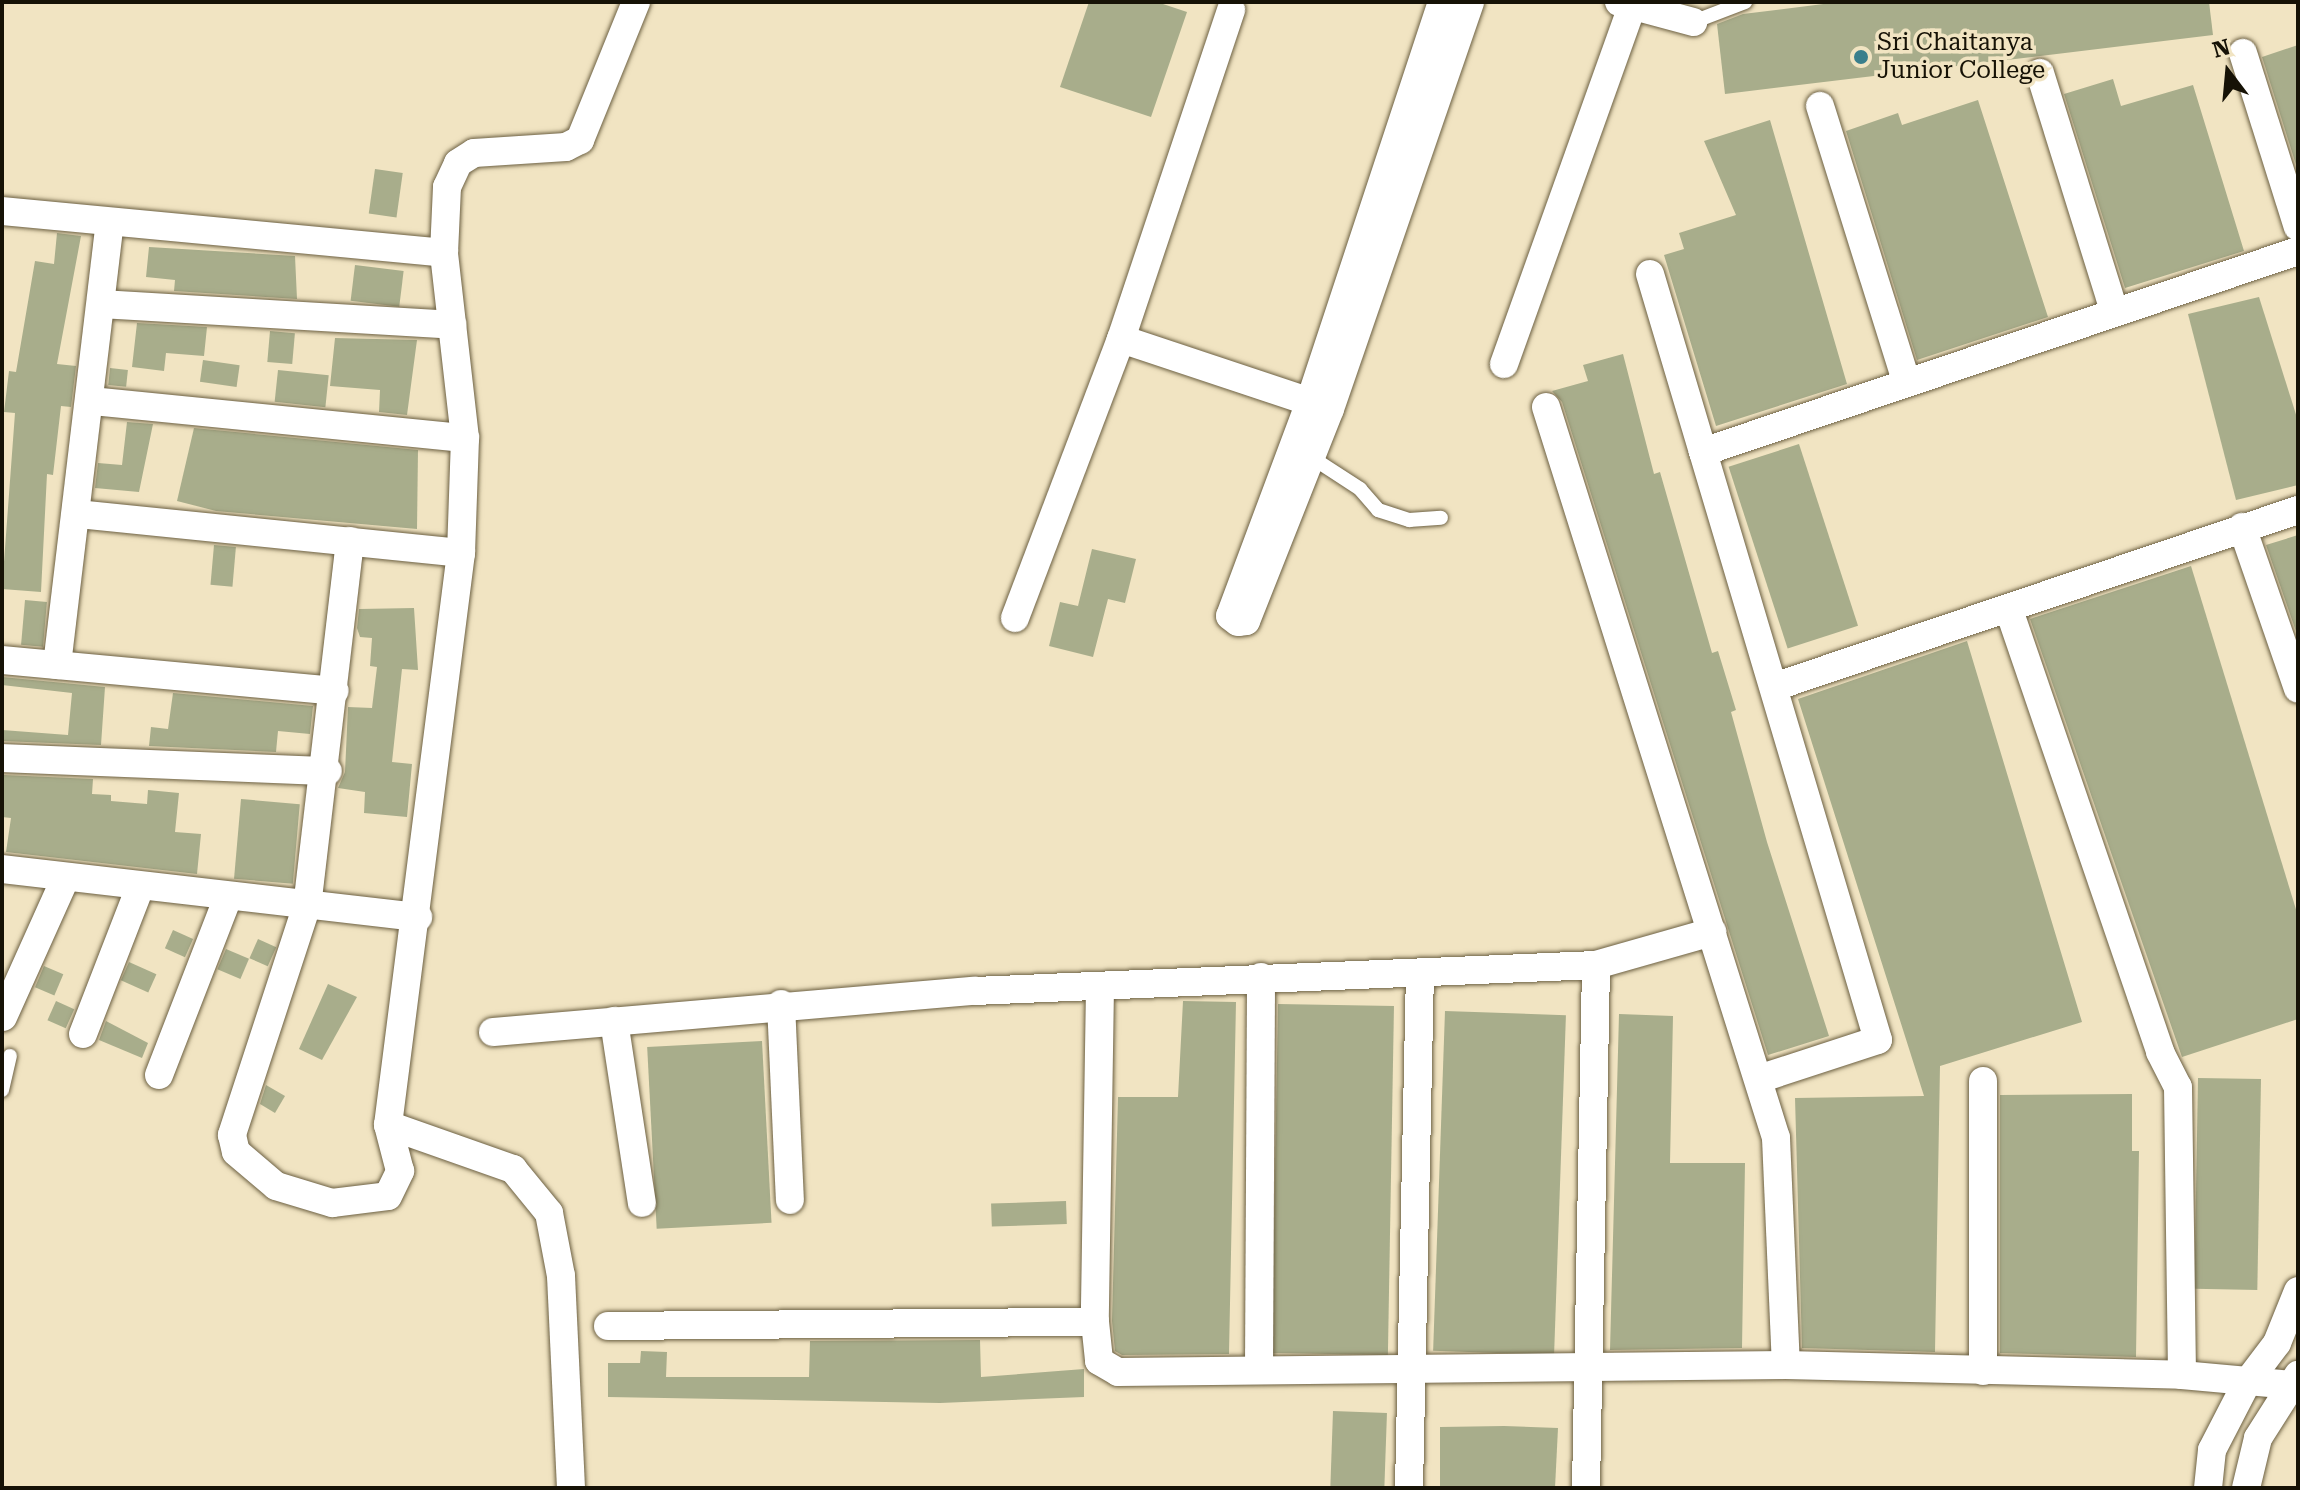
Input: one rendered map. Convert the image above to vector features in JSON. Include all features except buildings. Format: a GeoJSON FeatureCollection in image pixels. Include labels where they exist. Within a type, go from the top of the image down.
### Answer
{"type":"FeatureCollection","features":[{"type":"Feature","properties":{"kind":"street"},"geometry":{"type":"LineString","coordinates":[[350,541],[328,771],[307,905],[286,985],[237,1106],[232,1135],[236,1152],[276,1186],[300,1196],[332,1203],[376,1199],[399,1186],[388,1125],[418,917],[461,553],[465,438],[444,253],[447,187],[458,163],[474,153],[566,147],[580,140],[636,2]]}},
{"type":"Feature","properties":{"kind":"street"},"geometry":{"type":"LineString","coordinates":[[1442,2],[1320,406],[1311,457],[1246,621],[1238,622],[1230,616],[1320,406],[1470,2]]}},
{"type":"Feature","properties":{"kind":"street"},"geometry":{"type":"LineString","coordinates":[[1504,364],[1626,4],[1693,22]]}},
{"type":"Feature","properties":{"kind":"street"},"geometry":{"type":"LineString","coordinates":[[1015,618],[1121,339],[1231,10]]}},
{"type":"Feature","properties":{"kind":"street"},"geometry":{"type":"LineString","coordinates":[[2243,53],[2298,227]]}},
{"type":"Feature","properties":{"kind":"street"},"geometry":{"type":"LineString","coordinates":[[2040,73],[2114,311]]}},
{"type":"Feature","properties":{"kind":"street"},"geometry":{"type":"LineString","coordinates":[[1820,106],[1906,380]]}},
{"type":"Feature","properties":{"kind":"street"},"geometry":{"type":"LineString","coordinates":[[2,211],[444,253]]}},
{"type":"Feature","properties":{"kind":"street"},"geometry":{"type":"LineString","coordinates":[[57,665],[92,401],[110,223]]}},
{"type":"Feature","properties":{"kind":"street"},"geometry":{"type":"LineString","coordinates":[[1703,452],[1906,380],[2298,251]]}},
{"type":"Feature","properties":{"kind":"street"},"geometry":{"type":"LineString","coordinates":[[1650,274],[1777,686],[1878,1040],[1759,1079]]}},
{"type":"Feature","properties":{"kind":"street"},"geometry":{"type":"LineString","coordinates":[[102,304],[452,325]]}},
{"type":"Feature","properties":{"kind":"street"},"geometry":{"type":"LineString","coordinates":[[1121,339],[1320,406]]}},
{"type":"Feature","properties":{"kind":"street"},"geometry":{"type":"LineString","coordinates":[[92,401],[465,438]]}},
{"type":"Feature","properties":{"kind":"street"},"geometry":{"type":"LineString","coordinates":[[1546,407],[1776,1138],[1786,1365]]}},
{"type":"Feature","properties":{"kind":"street"},"geometry":{"type":"LineString","coordinates":[[1777,686],[2298,510]]}},
{"type":"Feature","properties":{"kind":"street"},"geometry":{"type":"LineString","coordinates":[[78,514],[461,553]]}},
{"type":"Feature","properties":{"kind":"street"},"geometry":{"type":"LineString","coordinates":[[2242,527],[2298,689]]}},
{"type":"Feature","properties":{"kind":"street"},"geometry":{"type":"LineString","coordinates":[[2009,610],[2160,1052],[2178,1087],[2182,1375]]}},
{"type":"Feature","properties":{"kind":"street"},"geometry":{"type":"LineString","coordinates":[[2,660],[335,691]]}},
{"type":"Feature","properties":{"kind":"street"},"geometry":{"type":"LineString","coordinates":[[2,758],[328,771]]}},
{"type":"Feature","properties":{"kind":"street"},"geometry":{"type":"LineString","coordinates":[[2,869],[65,879],[418,917]]}},
{"type":"Feature","properties":{"kind":"street"},"geometry":{"type":"LineString","coordinates":[[3,1017],[65,879]]}},
{"type":"Feature","properties":{"kind":"street"},"geometry":{"type":"LineString","coordinates":[[83,1034],[140,887]]}},
{"type":"Feature","properties":{"kind":"street"},"geometry":{"type":"LineString","coordinates":[[159,1075],[228,897]]}},
{"type":"Feature","properties":{"kind":"street"},"geometry":{"type":"LineString","coordinates":[[493,1032],[781,1004],[1261,977],[1596,965],[1712,932]]}},
{"type":"Feature","properties":{"kind":"street"},"geometry":{"type":"LineString","coordinates":[[1586,1488],[1596,965]]}},
{"type":"Feature","properties":{"kind":"street"},"geometry":{"type":"LineString","coordinates":[[1409,1488],[1420,973]]}},
{"type":"Feature","properties":{"kind":"street"},"geometry":{"type":"LineString","coordinates":[[1259,1368],[1261,977]]}},
{"type":"Feature","properties":{"kind":"street"},"geometry":{"type":"LineString","coordinates":[[1100,987],[1095,1322],[1099,1361],[1118,1372],[1259,1368],[1587,1370],[1786,1365],[2182,1375],[2246,1384],[2295,1380]]}},
{"type":"Feature","properties":{"kind":"street"},"geometry":{"type":"LineString","coordinates":[[781,1004],[790,1200]]}},
{"type":"Feature","properties":{"kind":"street"},"geometry":{"type":"LineString","coordinates":[[614,1021],[642,1203]]}},
{"type":"Feature","properties":{"kind":"street"},"geometry":{"type":"LineString","coordinates":[[1983,1081],[1983,1371]]}},
{"type":"Feature","properties":{"kind":"street"},"geometry":{"type":"LineString","coordinates":[[388,1125],[513,1169],[549,1213],[561,1276],[571,1488]]}},
{"type":"Feature","properties":{"kind":"street"},"geometry":{"type":"LineString","coordinates":[[2208,1488],[2212,1450],[2246,1384],[2277,1343],[2298,1291]]}},
{"type":"Feature","properties":{"kind":"street"},"geometry":{"type":"LineString","coordinates":[[608,1326],[1095,1322]]}},
{"type":"Feature","properties":{"kind":"street"},"geometry":{"type":"LineString","coordinates":[[2246,1488],[2258,1438],[2295,1380]]}},
{"type":"Feature","properties":{"kind":"lane"},"geometry":{"type":"LineString","coordinates":[[1693,22],[1745,2]]}},
{"type":"Feature","properties":{"kind":"lane"},"geometry":{"type":"LineString","coordinates":[[1311,457],[1360,489],[1378,510],[1409,520],[1441,518]]}},
{"type":"Feature","properties":{"kind":"lane"},"geometry":{"type":"LineString","coordinates":[[2,1090],[10,1056]]}},
{"type":"Feature","properties":{"kind":"place","name":"Sri Chaitanya Junior College"},"geometry":{"type":"Point","coordinates":[1861,57]}}]}
